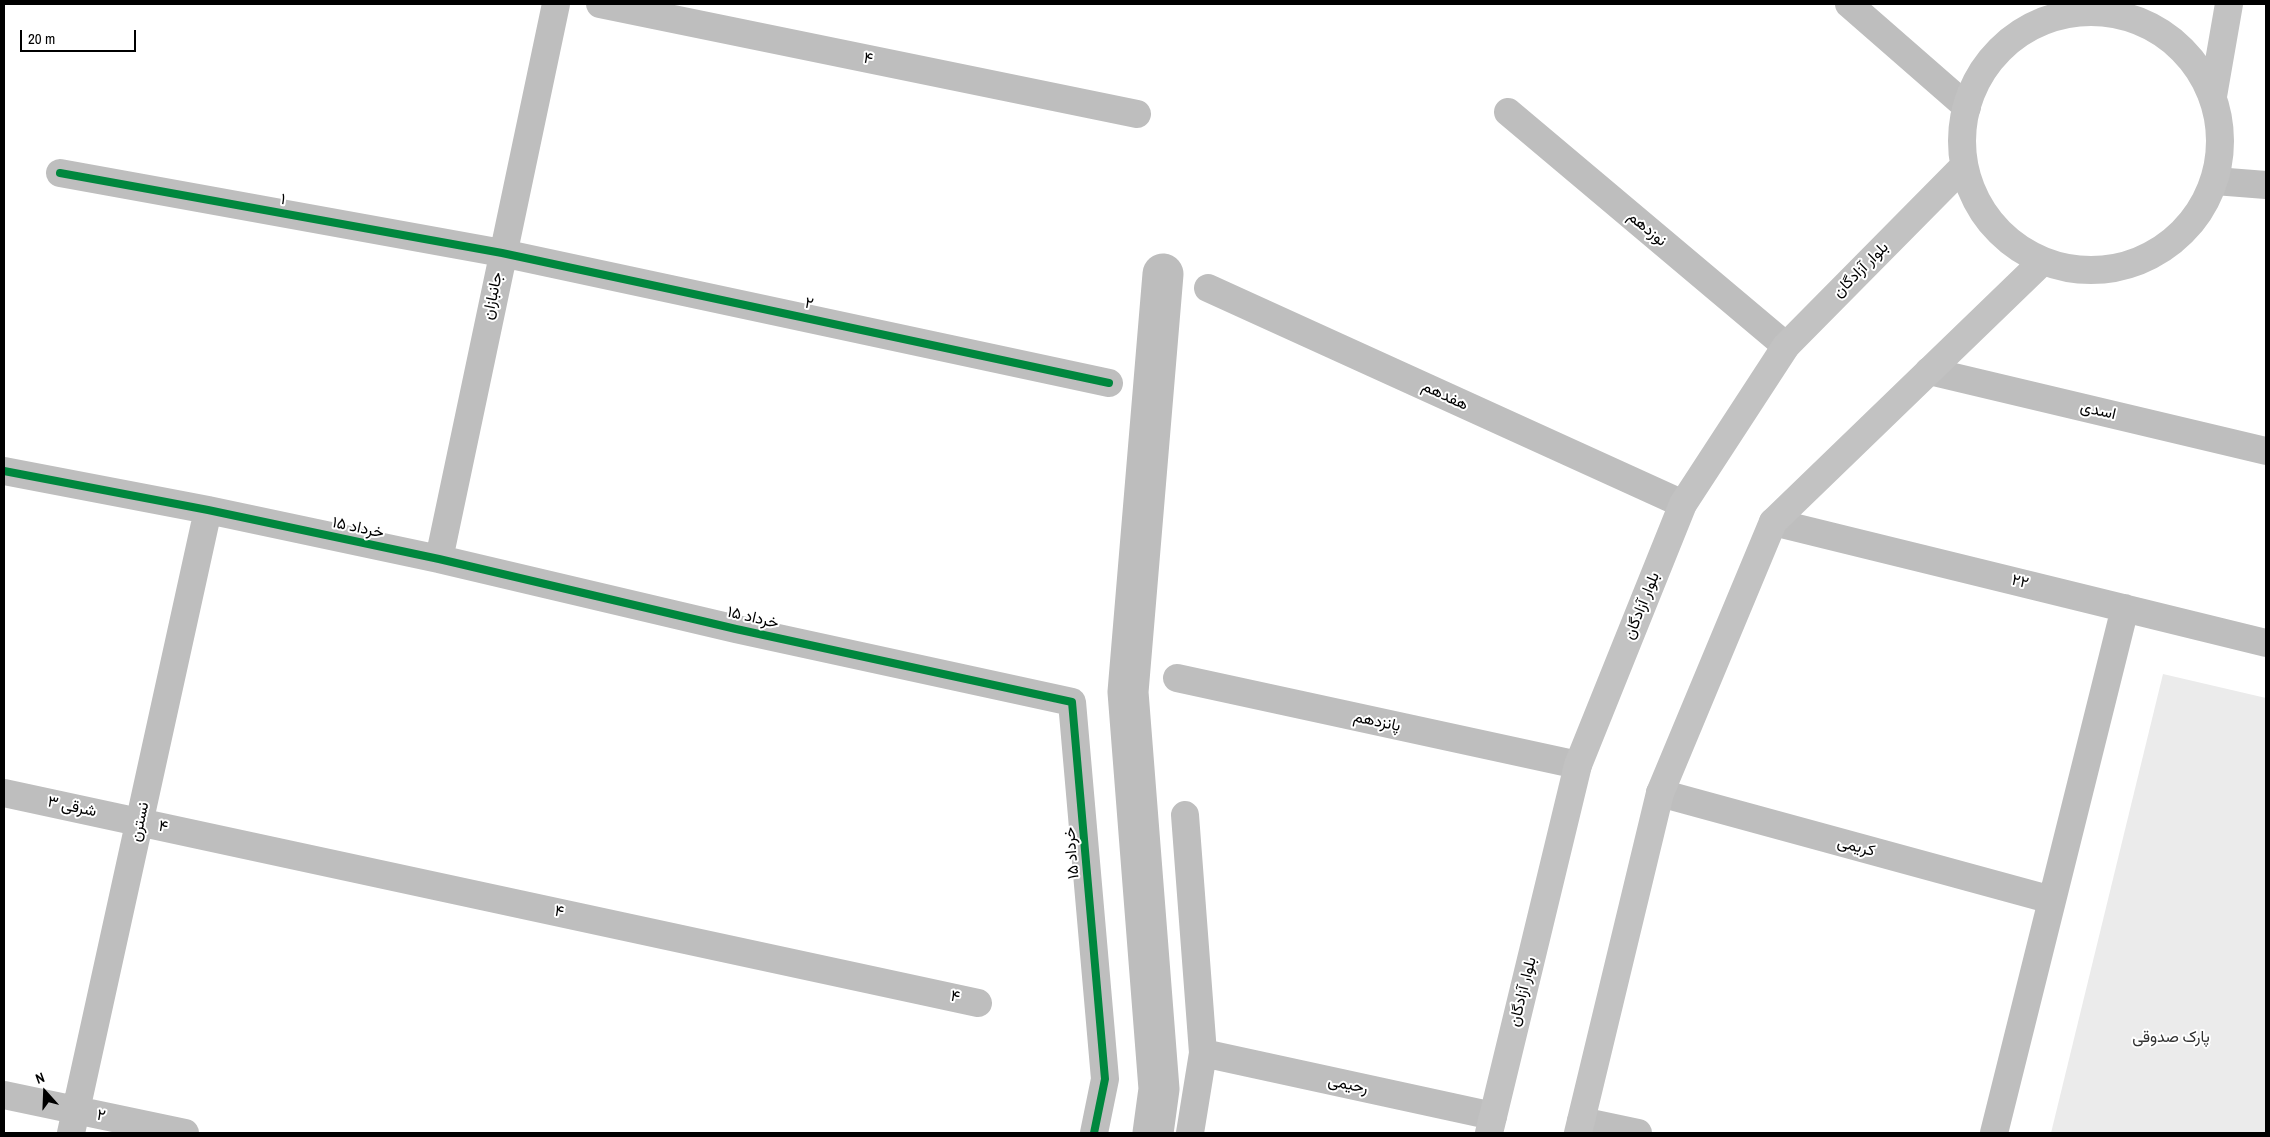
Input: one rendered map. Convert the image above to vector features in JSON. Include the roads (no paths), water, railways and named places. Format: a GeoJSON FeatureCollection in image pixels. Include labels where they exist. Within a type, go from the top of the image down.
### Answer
{"type":"FeatureCollection","features":[{"type":"Feature","properties":{"kind":"main road"},"geometry":{"type":"LineString","coordinates":[[2213,96],[2229,4]]}},
{"type":"Feature","properties":{"kind":"main road"},"geometry":{"type":"LineString","coordinates":[[2096,8],[2159,30],[2192,59],[2213,96],[2221,138],[2215,181],[2195,219],[2165,248],[2157,252],[2126,266],[2084,271],[2042,262],[2006,240],[1978,207],[1963,167],[1962,124],[1975,83],[2000,48],[2035,24],[2096,8]]}},
{"type":"Feature","properties":{"kind":"main road","name":"بلوار آزادگان"},"geometry":{"type":"LineString","coordinates":[[1491,1125],[1578,765],[1683,504],[1786,346],[1963,167]]}},
{"type":"Feature","properties":{"kind":"main road"},"geometry":{"type":"LineString","coordinates":[[1579,1127],[1660,793],[1773,522],[2042,262]]}},
{"type":"Feature","properties":{"kind":"street","name":"جانبازان"},"geometry":{"type":"LineString","coordinates":[[439,559],[556,4]]}},
{"type":"Feature","properties":{"kind":"street","name":"۴"},"geometry":{"type":"LineString","coordinates":[[600,4],[1137,114]]}},
{"type":"Feature","properties":{"kind":"street"},"geometry":{"type":"LineString","coordinates":[[1849,4],[1967,107]]}},
{"type":"Feature","properties":{"kind":"street","name":"نوزدهم"},"geometry":{"type":"LineString","coordinates":[[1508,112],[1786,346]]}},
{"type":"Feature","properties":{"kind":"street","name":"۱"},"geometry":{"type":"LineString","coordinates":[[60,173],[502,253]]}},
{"type":"Feature","properties":{"kind":"street"},"geometry":{"type":"LineString","coordinates":[[2215,181],[2266,185]]}},
{"type":"Feature","properties":{"kind":"street","name":"۲"},"geometry":{"type":"LineString","coordinates":[[502,253],[1110,383]]}},
{"type":"Feature","properties":{"kind":"street","name":"هفدهم"},"geometry":{"type":"LineString","coordinates":[[1208,288],[1683,504]]}},
{"type":"Feature","properties":{"kind":"street","name":"اسدی"},"geometry":{"type":"LineString","coordinates":[[1929,370],[2266,451]]}},
{"type":"Feature","properties":{"kind":"street","name":"۱۵ خرداد"},"geometry":{"type":"LineString","coordinates":[[4,471],[208,510],[439,559],[736,629],[1072,702],[1105,1079],[1094,1133]]}},
{"type":"Feature","properties":{"kind":"street","name":"نسترن"},"geometry":{"type":"LineString","coordinates":[[74,1122],[208,510]]}},
{"type":"Feature","properties":{"kind":"street","name":"۲۲"},"geometry":{"type":"LineString","coordinates":[[1773,522],[2266,643]]}},
{"type":"Feature","properties":{"kind":"street"},"geometry":{"type":"LineString","coordinates":[[1994,1133],[2126,608]]}},
{"type":"Feature","properties":{"kind":"street","name":"پانزدهم"},"geometry":{"type":"LineString","coordinates":[[1177,678],[1578,765]]}},
{"type":"Feature","properties":{"kind":"street","name":"۳ شرقی"},"geometry":{"type":"LineString","coordinates":[[4,793],[140,822]]}},
{"type":"Feature","properties":{"kind":"street","name":"کریمی"},"geometry":{"type":"LineString","coordinates":[[1660,793],[2052,900]]}},
{"type":"Feature","properties":{"kind":"street"},"geometry":{"type":"LineString","coordinates":[[1184,815],[1203,1053],[1190,1133]]}},
{"type":"Feature","properties":{"kind":"street","name":"۴"},"geometry":{"type":"LineString","coordinates":[[140,822],[978,1002]]}},
{"type":"Feature","properties":{"kind":"street","name":"رحیمی"},"geometry":{"type":"LineString","coordinates":[[1203,1053],[1491,1125]]}},
{"type":"Feature","properties":{"kind":"street","name":"۲"},"geometry":{"type":"LineString","coordinates":[[4,1095],[74,1122],[185,1133]]}},
{"type":"Feature","properties":{"kind":"street"},"geometry":{"type":"LineString","coordinates":[[1579,1127],[1638,1133]]}},
{"type":"Feature","properties":{"kind":"waterway"},"geometry":{"type":"LineString","coordinates":[[1153,1133],[1159,1089],[1128,692],[1163,274]]}},
{"type":"Feature","properties":{"kind":"park label","name":"پارک صدوقی"},"geometry":{"type":"Point","coordinates":[2171,1038]}}]}
